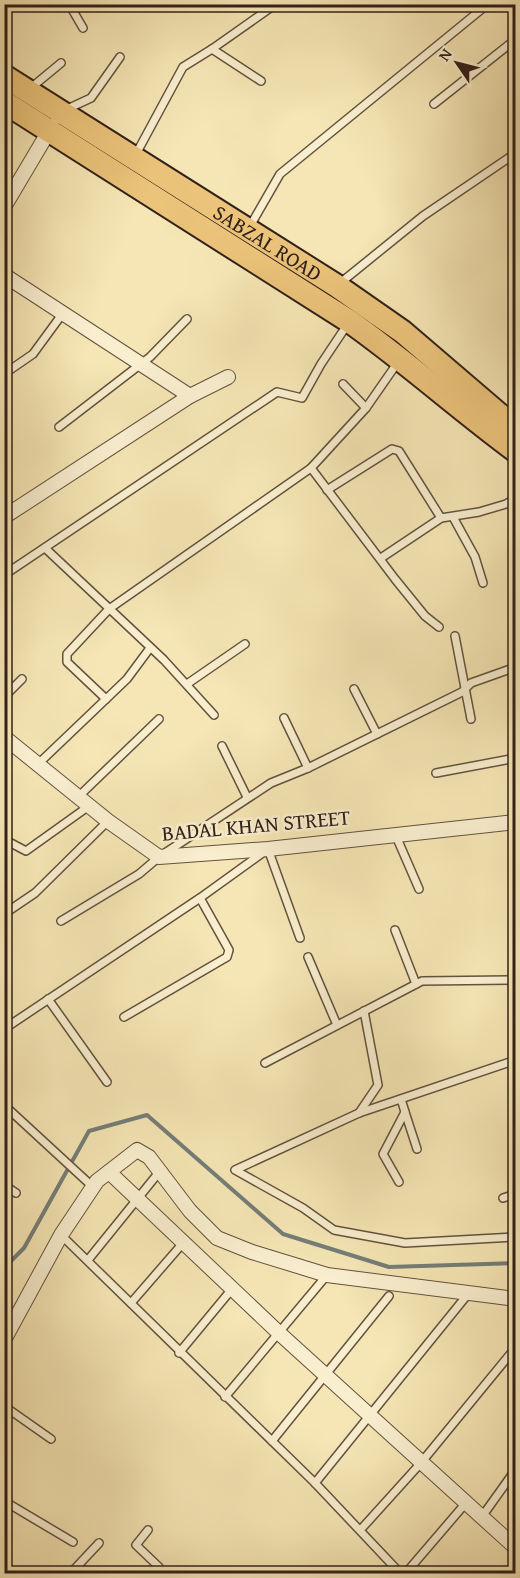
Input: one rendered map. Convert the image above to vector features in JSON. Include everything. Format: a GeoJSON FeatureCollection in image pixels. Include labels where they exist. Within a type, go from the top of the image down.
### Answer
{"type":"FeatureCollection","features":[{"type":"Feature","properties":{"kind":"main road","name":"SABZAL ROAD"},"geometry":{"type":"LineString","coordinates":[[4,76],[27,91],[54,121],[401,358],[462,411],[516,451]]}},
{"type":"Feature","properties":{"kind":"main road","name":"SABZAL ROAD"},"geometry":{"type":"LineString","coordinates":[[4,102],[54,121],[134,158],[337,286],[403,332],[511,421]]}},
{"type":"Feature","properties":{"kind":"street"},"geometry":{"type":"LineString","coordinates":[[4,207],[54,121]]}},
{"type":"Feature","properties":{"kind":"street"},"geometry":{"type":"LineString","coordinates":[[4,275],[190,396]]}},
{"type":"Feature","properties":{"kind":"street"},"geometry":{"type":"LineString","coordinates":[[4,517],[190,396],[228,377]]}},
{"type":"Feature","properties":{"kind":"street","name":"BADAL KHAN STREET"},"geometry":{"type":"LineString","coordinates":[[4,737],[108,821],[159,857],[268,849],[395,833],[516,822]]}},
{"type":"Feature","properties":{"kind":"street"},"geometry":{"type":"LineString","coordinates":[[4,1340],[89,1184],[137,1150],[149,1157],[190,1211],[217,1238],[252,1252],[327,1275],[516,1299]]}},
{"type":"Feature","properties":{"kind":"street"},"geometry":{"type":"LineString","coordinates":[[109,1172],[420,1464],[516,1548]]}},
{"type":"Feature","properties":{"kind":"lane"},"geometry":{"type":"LineString","coordinates":[[69,4],[83,28]]}},
{"type":"Feature","properties":{"kind":"lane"},"geometry":{"type":"LineString","coordinates":[[134,158],[183,67],[276,4]]}},
{"type":"Feature","properties":{"kind":"lane"},"geometry":{"type":"LineString","coordinates":[[247,230],[280,174],[488,4]]}},
{"type":"Feature","properties":{"kind":"lane"},"geometry":{"type":"LineString","coordinates":[[434,104],[516,39]]}},
{"type":"Feature","properties":{"kind":"lane"},"geometry":{"type":"LineString","coordinates":[[212,49],[261,81]]}},
{"type":"Feature","properties":{"kind":"lane"},"geometry":{"type":"LineString","coordinates":[[54,121],[92,98],[120,57]]}},
{"type":"Feature","properties":{"kind":"lane"},"geometry":{"type":"LineString","coordinates":[[27,91],[61,63]]}},
{"type":"Feature","properties":{"kind":"lane"},"geometry":{"type":"LineString","coordinates":[[337,286],[423,216],[516,153]]}},
{"type":"Feature","properties":{"kind":"lane"},"geometry":{"type":"LineString","coordinates":[[4,374],[33,354],[63,313]]}},
{"type":"Feature","properties":{"kind":"lane"},"geometry":{"type":"LineString","coordinates":[[59,427],[140,363],[187,320]]}},
{"type":"Feature","properties":{"kind":"lane"},"geometry":{"type":"LineString","coordinates":[[4,575],[277,392],[300,398],[305,396],[321,364],[349,321]]}},
{"type":"Feature","properties":{"kind":"lane"},"geometry":{"type":"LineString","coordinates":[[106,699],[65,658],[109,609],[311,468],[366,408],[401,358]]}},
{"type":"Feature","properties":{"kind":"lane"},"geometry":{"type":"LineString","coordinates":[[343,384],[366,408]]}},
{"type":"Feature","properties":{"kind":"lane"},"geometry":{"type":"LineString","coordinates":[[327,490],[392,448],[399,451],[441,518]]}},
{"type":"Feature","properties":{"kind":"lane"},"geometry":{"type":"LineString","coordinates":[[311,468],[425,616],[439,627]]}},
{"type":"Feature","properties":{"kind":"lane"},"geometry":{"type":"LineString","coordinates":[[381,558],[441,518],[506,504],[516,498]]}},
{"type":"Feature","properties":{"kind":"lane"},"geometry":{"type":"LineString","coordinates":[[453,517],[475,557],[483,583]]}},
{"type":"Feature","properties":{"kind":"lane"},"geometry":{"type":"LineString","coordinates":[[45,548],[187,684],[214,715]]}},
{"type":"Feature","properties":{"kind":"lane"},"geometry":{"type":"LineString","coordinates":[[455,636],[471,719]]}},
{"type":"Feature","properties":{"kind":"lane"},"geometry":{"type":"LineString","coordinates":[[187,684],[245,644]]}},
{"type":"Feature","properties":{"kind":"lane"},"geometry":{"type":"LineString","coordinates":[[38,764],[127,679],[150,648]]}},
{"type":"Feature","properties":{"kind":"lane"},"geometry":{"type":"LineString","coordinates":[[61,921],[139,874],[159,857],[271,783],[308,768],[377,734],[471,683],[516,667]]}},
{"type":"Feature","properties":{"kind":"lane"},"geometry":{"type":"LineString","coordinates":[[4,697],[22,679]]}},
{"type":"Feature","properties":{"kind":"lane"},"geometry":{"type":"LineString","coordinates":[[354,689],[377,734]]}},
{"type":"Feature","properties":{"kind":"lane"},"geometry":{"type":"LineString","coordinates":[[78,797],[159,718]]}},
{"type":"Feature","properties":{"kind":"lane"},"geometry":{"type":"LineString","coordinates":[[284,718],[308,768]]}},
{"type":"Feature","properties":{"kind":"lane"},"geometry":{"type":"LineString","coordinates":[[222,746],[247,797]]}},
{"type":"Feature","properties":{"kind":"lane"},"geometry":{"type":"LineString","coordinates":[[436,773],[516,758]]}},
{"type":"Feature","properties":{"kind":"lane"},"geometry":{"type":"LineString","coordinates":[[4,851],[9,842],[26,851],[89,806]]}},
{"type":"Feature","properties":{"kind":"lane"},"geometry":{"type":"LineString","coordinates":[[4,914],[35,893],[108,821]]}},
{"type":"Feature","properties":{"kind":"lane"},"geometry":{"type":"LineString","coordinates":[[395,833],[419,889]]}},
{"type":"Feature","properties":{"kind":"lane"},"geometry":{"type":"LineString","coordinates":[[4,1029],[200,898],[268,849],[300,938]]}},
{"type":"Feature","properties":{"kind":"lane"},"geometry":{"type":"LineString","coordinates":[[124,1017],[226,957],[229,950],[200,898]]}},
{"type":"Feature","properties":{"kind":"lane"},"geometry":{"type":"LineString","coordinates":[[396,930],[416,984]]}},
{"type":"Feature","properties":{"kind":"lane"},"geometry":{"type":"LineString","coordinates":[[308,957],[337,1025]]}},
{"type":"Feature","properties":{"kind":"lane"},"geometry":{"type":"LineString","coordinates":[[265,1063],[422,981],[516,980]]}},
{"type":"Feature","properties":{"kind":"lane"},"geometry":{"type":"LineString","coordinates":[[48,999],[107,1082]]}},
{"type":"Feature","properties":{"kind":"lane"},"geometry":{"type":"LineString","coordinates":[[359,1113],[378,1085],[363,1011]]}},
{"type":"Feature","properties":{"kind":"lane"},"geometry":{"type":"LineString","coordinates":[[516,1060],[359,1113],[235,1170],[303,1208],[334,1230],[405,1243],[516,1237]]}},
{"type":"Feature","properties":{"kind":"lane"},"geometry":{"type":"LineString","coordinates":[[401,1099],[417,1149]]}},
{"type":"Feature","properties":{"kind":"lane"},"geometry":{"type":"LineString","coordinates":[[4,1105],[89,1184]]}},
{"type":"Feature","properties":{"kind":"lane"},"geometry":{"type":"LineString","coordinates":[[399,1182],[383,1154],[405,1112]]}},
{"type":"Feature","properties":{"kind":"lane"},"geometry":{"type":"LineString","coordinates":[[88,1260],[160,1171]]}},
{"type":"Feature","properties":{"kind":"lane"},"geometry":{"type":"LineString","coordinates":[[4,1185],[16,1193]]}},
{"type":"Feature","properties":{"kind":"lane"},"geometry":{"type":"LineString","coordinates":[[503,1198],[516,1194]]}},
{"type":"Feature","properties":{"kind":"lane"},"geometry":{"type":"LineString","coordinates":[[61,1235],[179,1353],[315,1483],[403,1574],[465,1504]]}},
{"type":"Feature","properties":{"kind":"lane"},"geometry":{"type":"LineString","coordinates":[[131,1303],[183,1243]]}},
{"type":"Feature","properties":{"kind":"lane"},"geometry":{"type":"LineString","coordinates":[[225,1397],[327,1275]]}},
{"type":"Feature","properties":{"kind":"lane"},"geometry":{"type":"LineString","coordinates":[[179,1353],[232,1289]]}},
{"type":"Feature","properties":{"kind":"lane"},"geometry":{"type":"LineString","coordinates":[[315,1483],[470,1293]]}},
{"type":"Feature","properties":{"kind":"lane"},"geometry":{"type":"LineString","coordinates":[[272,1441],[389,1296]]}},
{"type":"Feature","properties":{"kind":"lane"},"geometry":{"type":"LineString","coordinates":[[363,1527],[420,1464],[516,1347]]}},
{"type":"Feature","properties":{"kind":"lane"},"geometry":{"type":"LineString","coordinates":[[4,1406],[51,1439]]}},
{"type":"Feature","properties":{"kind":"lane"},"geometry":{"type":"LineString","coordinates":[[481,1518],[516,1469]]}},
{"type":"Feature","properties":{"kind":"lane"},"geometry":{"type":"LineString","coordinates":[[4,1501],[73,1542]]}},
{"type":"Feature","properties":{"kind":"lane"},"geometry":{"type":"LineString","coordinates":[[148,1530],[136,1545],[159,1566],[149,1574]]}},
{"type":"Feature","properties":{"kind":"lane"},"geometry":{"type":"LineString","coordinates":[[70,1574],[99,1544]]}},
{"type":"Feature","properties":{"kind":"waterway"},"geometry":{"type":"LineString","coordinates":[[4,1268],[24,1248],[89,1131],[147,1115],[283,1234],[389,1267],[516,1263]]}}]}
